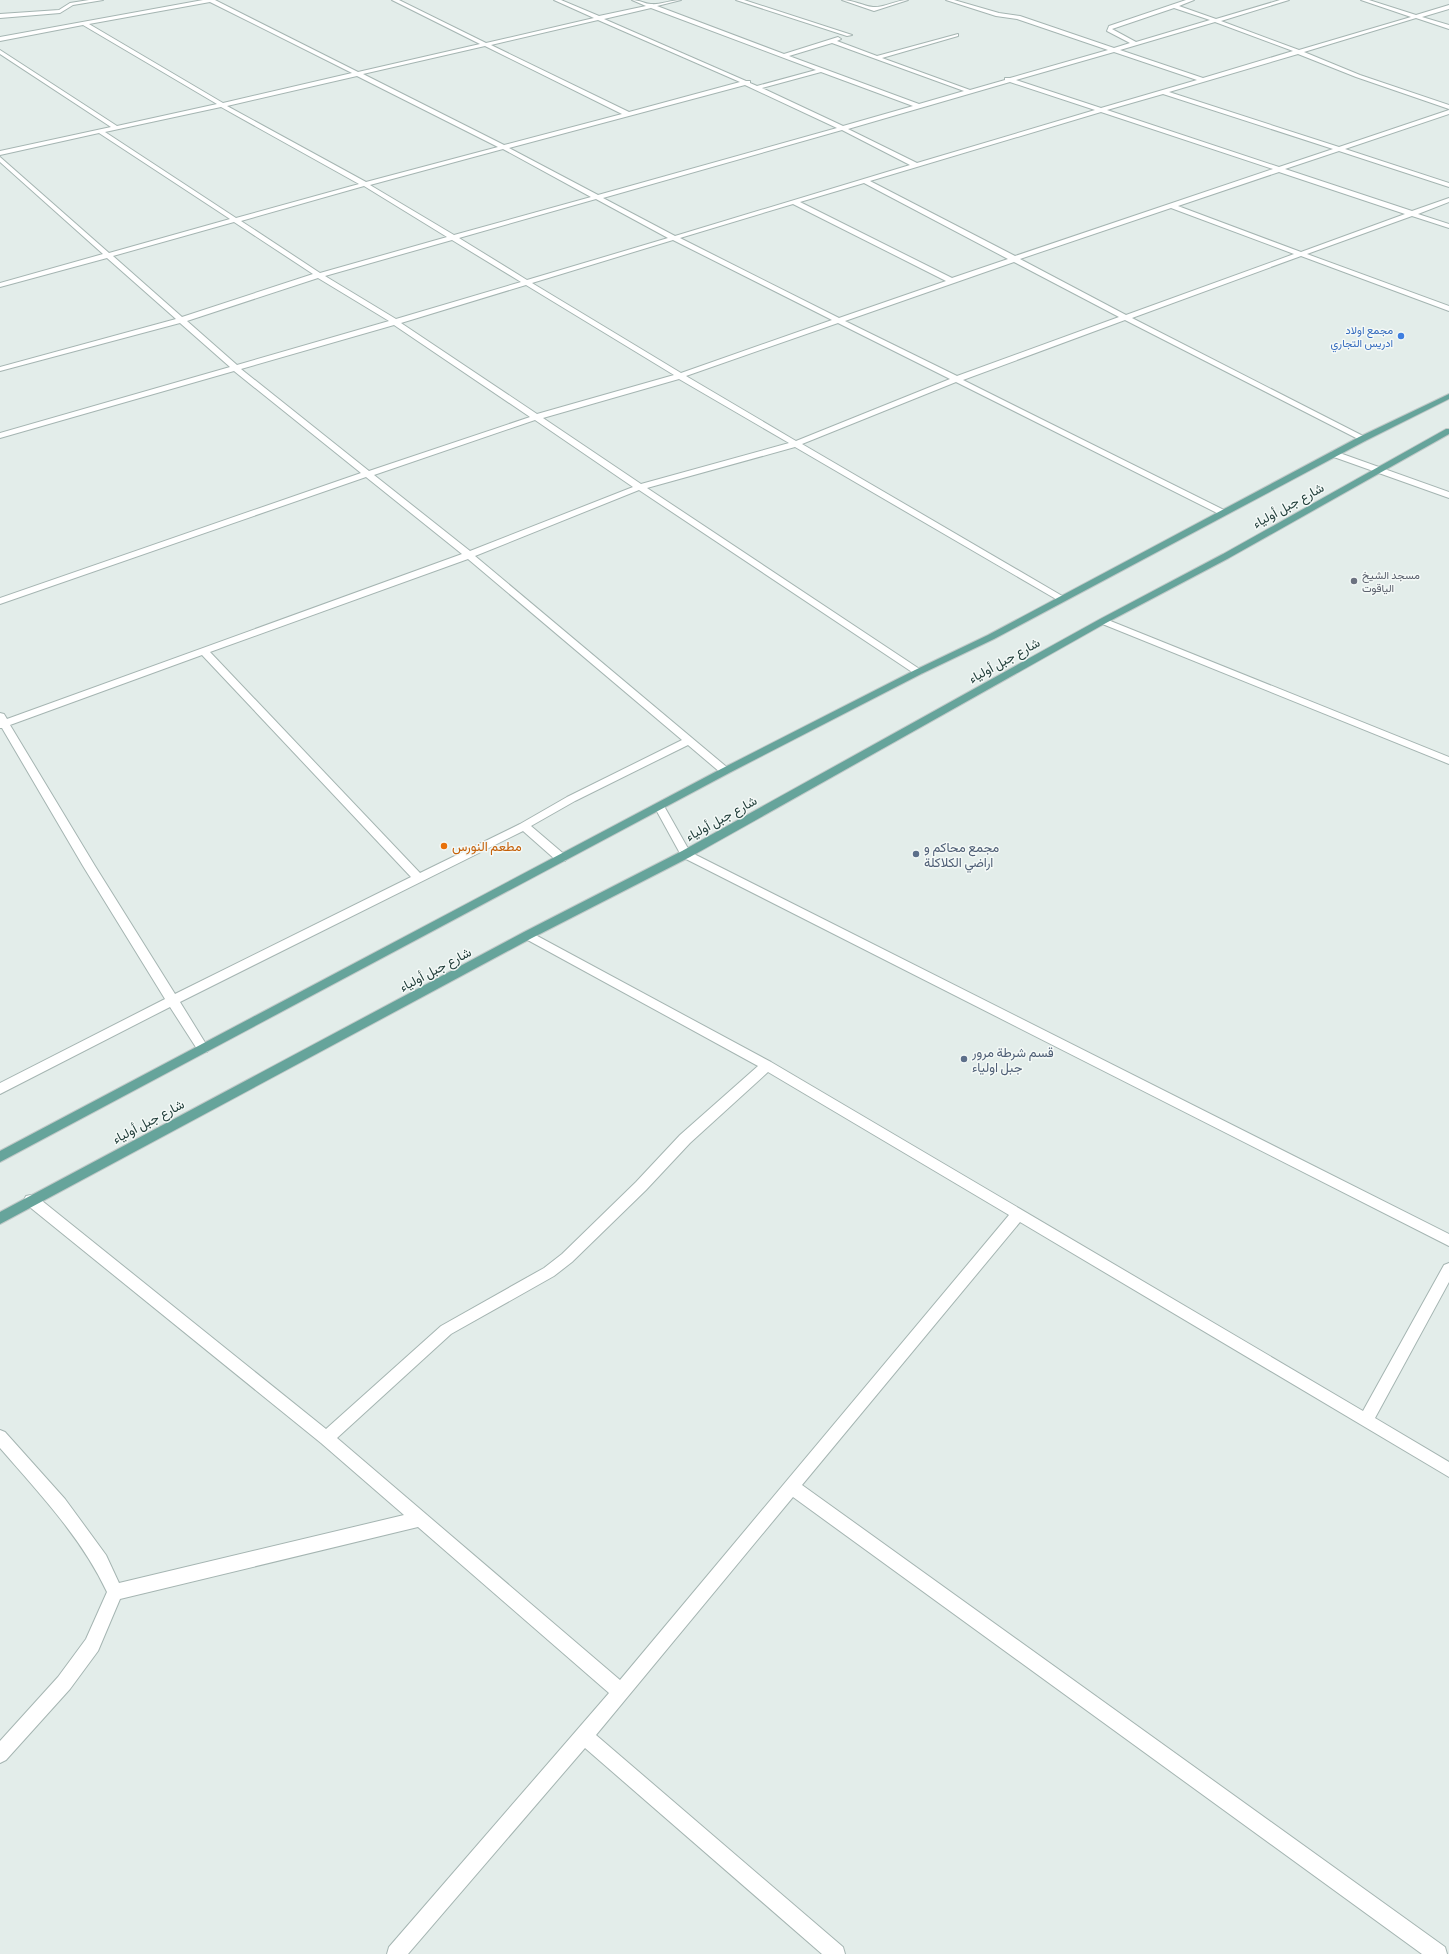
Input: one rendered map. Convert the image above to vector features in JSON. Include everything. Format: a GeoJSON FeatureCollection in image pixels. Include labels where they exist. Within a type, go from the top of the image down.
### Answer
{"type":"FeatureCollection","features":[{"type":"Feature","properties":{"kind":"main road","name":"شارع جبل أولياء"},"geometry":{"type":"LineString","coordinates":[[0,1157],[725,771],[991,636],[1362,439],[1449,396]]}},
{"type":"Feature","properties":{"kind":"main road","name":"شارع جبل أولياء"},"geometry":{"type":"LineString","coordinates":[[0,1218],[31,1200],[528,935],[686,854],[1103,621],[1226,556],[1449,431]]}},
{"type":"Feature","properties":{"kind":"street"},"geometry":{"type":"LineString","coordinates":[[0,16],[60,11],[72,4],[100,0]]}},
{"type":"Feature","properties":{"kind":"street"},"geometry":{"type":"LineString","coordinates":[[0,39],[211,0],[354,74],[503,147],[674,238],[837,321],[957,379],[1223,513]]}},
{"type":"Feature","properties":{"kind":"street"},"geometry":{"type":"LineString","coordinates":[[395,0],[628,114]]}},
{"type":"Feature","properties":{"kind":"street"},"geometry":{"type":"LineString","coordinates":[[557,0],[759,87],[916,165]]}},
{"type":"Feature","properties":{"kind":"street"},"geometry":{"type":"LineString","coordinates":[[635,0],[918,106]]}},
{"type":"Feature","properties":{"kind":"street"},"geometry":{"type":"LineString","coordinates":[[0,153],[222,105],[678,0]]}},
{"type":"Feature","properties":{"kind":"street"},"geometry":{"type":"LineString","coordinates":[[739,0],[849,35],[783,56]]}},
{"type":"Feature","properties":{"kind":"street"},"geometry":{"type":"LineString","coordinates":[[845,0],[874,9],[905,0]]}},
{"type":"Feature","properties":{"kind":"street"},"geometry":{"type":"LineString","coordinates":[[949,0],[994,14],[1018,17],[1117,49],[1203,80]]}},
{"type":"Feature","properties":{"kind":"street"},"geometry":{"type":"LineString","coordinates":[[1169,0],[1181,4]]}},
{"type":"Feature","properties":{"kind":"street"},"geometry":{"type":"LineString","coordinates":[[1136,44],[1109,30],[1111,27],[1192,0]]}},
{"type":"Feature","properties":{"kind":"street"},"geometry":{"type":"LineString","coordinates":[[0,369],[182,320],[319,275],[450,237],[844,128],[1006,79],[1136,44],[1286,0]]}},
{"type":"Feature","properties":{"kind":"street"},"geometry":{"type":"LineString","coordinates":[[1364,0],[1415,17],[1449,26]]}},
{"type":"Feature","properties":{"kind":"street"},"geometry":{"type":"LineString","coordinates":[[1174,6],[1260,36],[1358,76],[1449,107]]}},
{"type":"Feature","properties":{"kind":"street"},"geometry":{"type":"LineString","coordinates":[[0,436],[395,322],[526,281],[1449,7]]}},
{"type":"Feature","properties":{"kind":"street"},"geometry":{"type":"LineString","coordinates":[[85,24],[222,105],[365,184],[680,376],[798,443],[1061,599]]}},
{"type":"Feature","properties":{"kind":"street"},"geometry":{"type":"LineString","coordinates":[[875,58],[956,34]]}},
{"type":"Feature","properties":{"kind":"street"},"geometry":{"type":"LineString","coordinates":[[832,41],[968,91]]}},
{"type":"Feature","properties":{"kind":"street"},"geometry":{"type":"LineString","coordinates":[[0,52],[116,128]]}},
{"type":"Feature","properties":{"kind":"street"},"geometry":{"type":"LineString","coordinates":[[759,87],[820,70]]}},
{"type":"Feature","properties":{"kind":"street"},"geometry":{"type":"LineString","coordinates":[[1006,79],[1412,215],[1449,226]]}},
{"type":"Feature","properties":{"kind":"street"},"geometry":{"type":"LineString","coordinates":[[0,285],[365,184],[748,82]]}},
{"type":"Feature","properties":{"kind":"street"},"geometry":{"type":"LineString","coordinates":[[1163,92],[1449,185]]}},
{"type":"Feature","properties":{"kind":"street"},"geometry":{"type":"LineString","coordinates":[[0,601],[537,417],[680,376],[1014,259],[1449,112]]}},
{"type":"Feature","properties":{"kind":"street"},"geometry":{"type":"LineString","coordinates":[[101,132],[319,275],[395,322],[918,672]]}},
{"type":"Feature","properties":{"kind":"street"},"geometry":{"type":"LineString","coordinates":[[0,159],[234,368],[469,555],[725,771]]}},
{"type":"Feature","properties":{"kind":"street"},"geometry":{"type":"LineString","coordinates":[[866,181],[1126,318],[1362,439]]}},
{"type":"Feature","properties":{"kind":"street"},"geometry":{"type":"LineString","coordinates":[[203,1049],[89,866],[2,721],[204,651],[469,555],[640,487],[798,443],[957,379],[1412,215],[1449,200]]}},
{"type":"Feature","properties":{"kind":"street"},"geometry":{"type":"LineString","coordinates":[[794,202],[952,281]]}},
{"type":"Feature","properties":{"kind":"street"},"geometry":{"type":"LineString","coordinates":[[1172,206],[1449,309]]}},
{"type":"Feature","properties":{"kind":"street"},"geometry":{"type":"LineString","coordinates":[[1334,454],[1449,495]]}},
{"type":"Feature","properties":{"kind":"street"},"geometry":{"type":"LineString","coordinates":[[1103,621],[1449,761]]}},
{"type":"Feature","properties":{"kind":"street"},"geometry":{"type":"LineString","coordinates":[[204,651],[418,878]]}},
{"type":"Feature","properties":{"kind":"street"},"geometry":{"type":"LineString","coordinates":[[0,1089],[173,1000],[524,826],[571,799],[689,741]]}},
{"type":"Feature","properties":{"kind":"street"},"geometry":{"type":"LineString","coordinates":[[659,806],[686,854],[1449,1240]]}},
{"type":"Feature","properties":{"kind":"street"},"geometry":{"type":"LineString","coordinates":[[524,826],[561,858]]}},
{"type":"Feature","properties":{"kind":"street"},"geometry":{"type":"LineString","coordinates":[[528,935],[767,1064],[1449,1470]]}},
{"type":"Feature","properties":{"kind":"street"},"geometry":{"type":"LineString","coordinates":[[326,1438],[446,1330],[549,1272],[567,1258],[641,1186],[685,1139],[767,1064]]}},
{"type":"Feature","properties":{"kind":"street"},"geometry":{"type":"LineString","coordinates":[[31,1200],[326,1438],[621,1692]]}},
{"type":"Feature","properties":{"kind":"street"},"geometry":{"type":"LineString","coordinates":[[396,1954],[621,1692],[1018,1214]]}},
{"type":"Feature","properties":{"kind":"street"},"geometry":{"type":"LineString","coordinates":[[1366,1421],[1449,1270]]}},
{"type":"Feature","properties":{"kind":"street"},"geometry":{"type":"LineString","coordinates":[[0,1437],[58,1504],[100,1560],[115,1592],[92,1645],[64,1683],[0,1754]]}},
{"type":"Feature","properties":{"kind":"street"},"geometry":{"type":"LineString","coordinates":[[792,1487],[1438,1954]]}},
{"type":"Feature","properties":{"kind":"street"},"geometry":{"type":"LineString","coordinates":[[115,1592],[420,1519]]}},
{"type":"Feature","properties":{"kind":"street"},"geometry":{"type":"LineString","coordinates":[[584,1736],[836,1954]]}},
{"type":"Feature","properties":{"kind":"place","name":"مجمع اولاد ادريس التجاري"},"geometry":{"type":"Point","coordinates":[1401,336]}},
{"type":"Feature","properties":{"kind":"place","name":"مسجد الشيخ الياقوت"},"geometry":{"type":"Point","coordinates":[1354,581]}},
{"type":"Feature","properties":{"kind":"place","name":"مطعم النورس"},"geometry":{"type":"Point","coordinates":[444,846]}},
{"type":"Feature","properties":{"kind":"place","name":"مجمع محاكم و اراضي الكلاكلة"},"geometry":{"type":"Point","coordinates":[916,854]}},
{"type":"Feature","properties":{"kind":"place","name":"قسم شرطة مرور جبل اولياء"},"geometry":{"type":"Point","coordinates":[964,1059]}}]}
